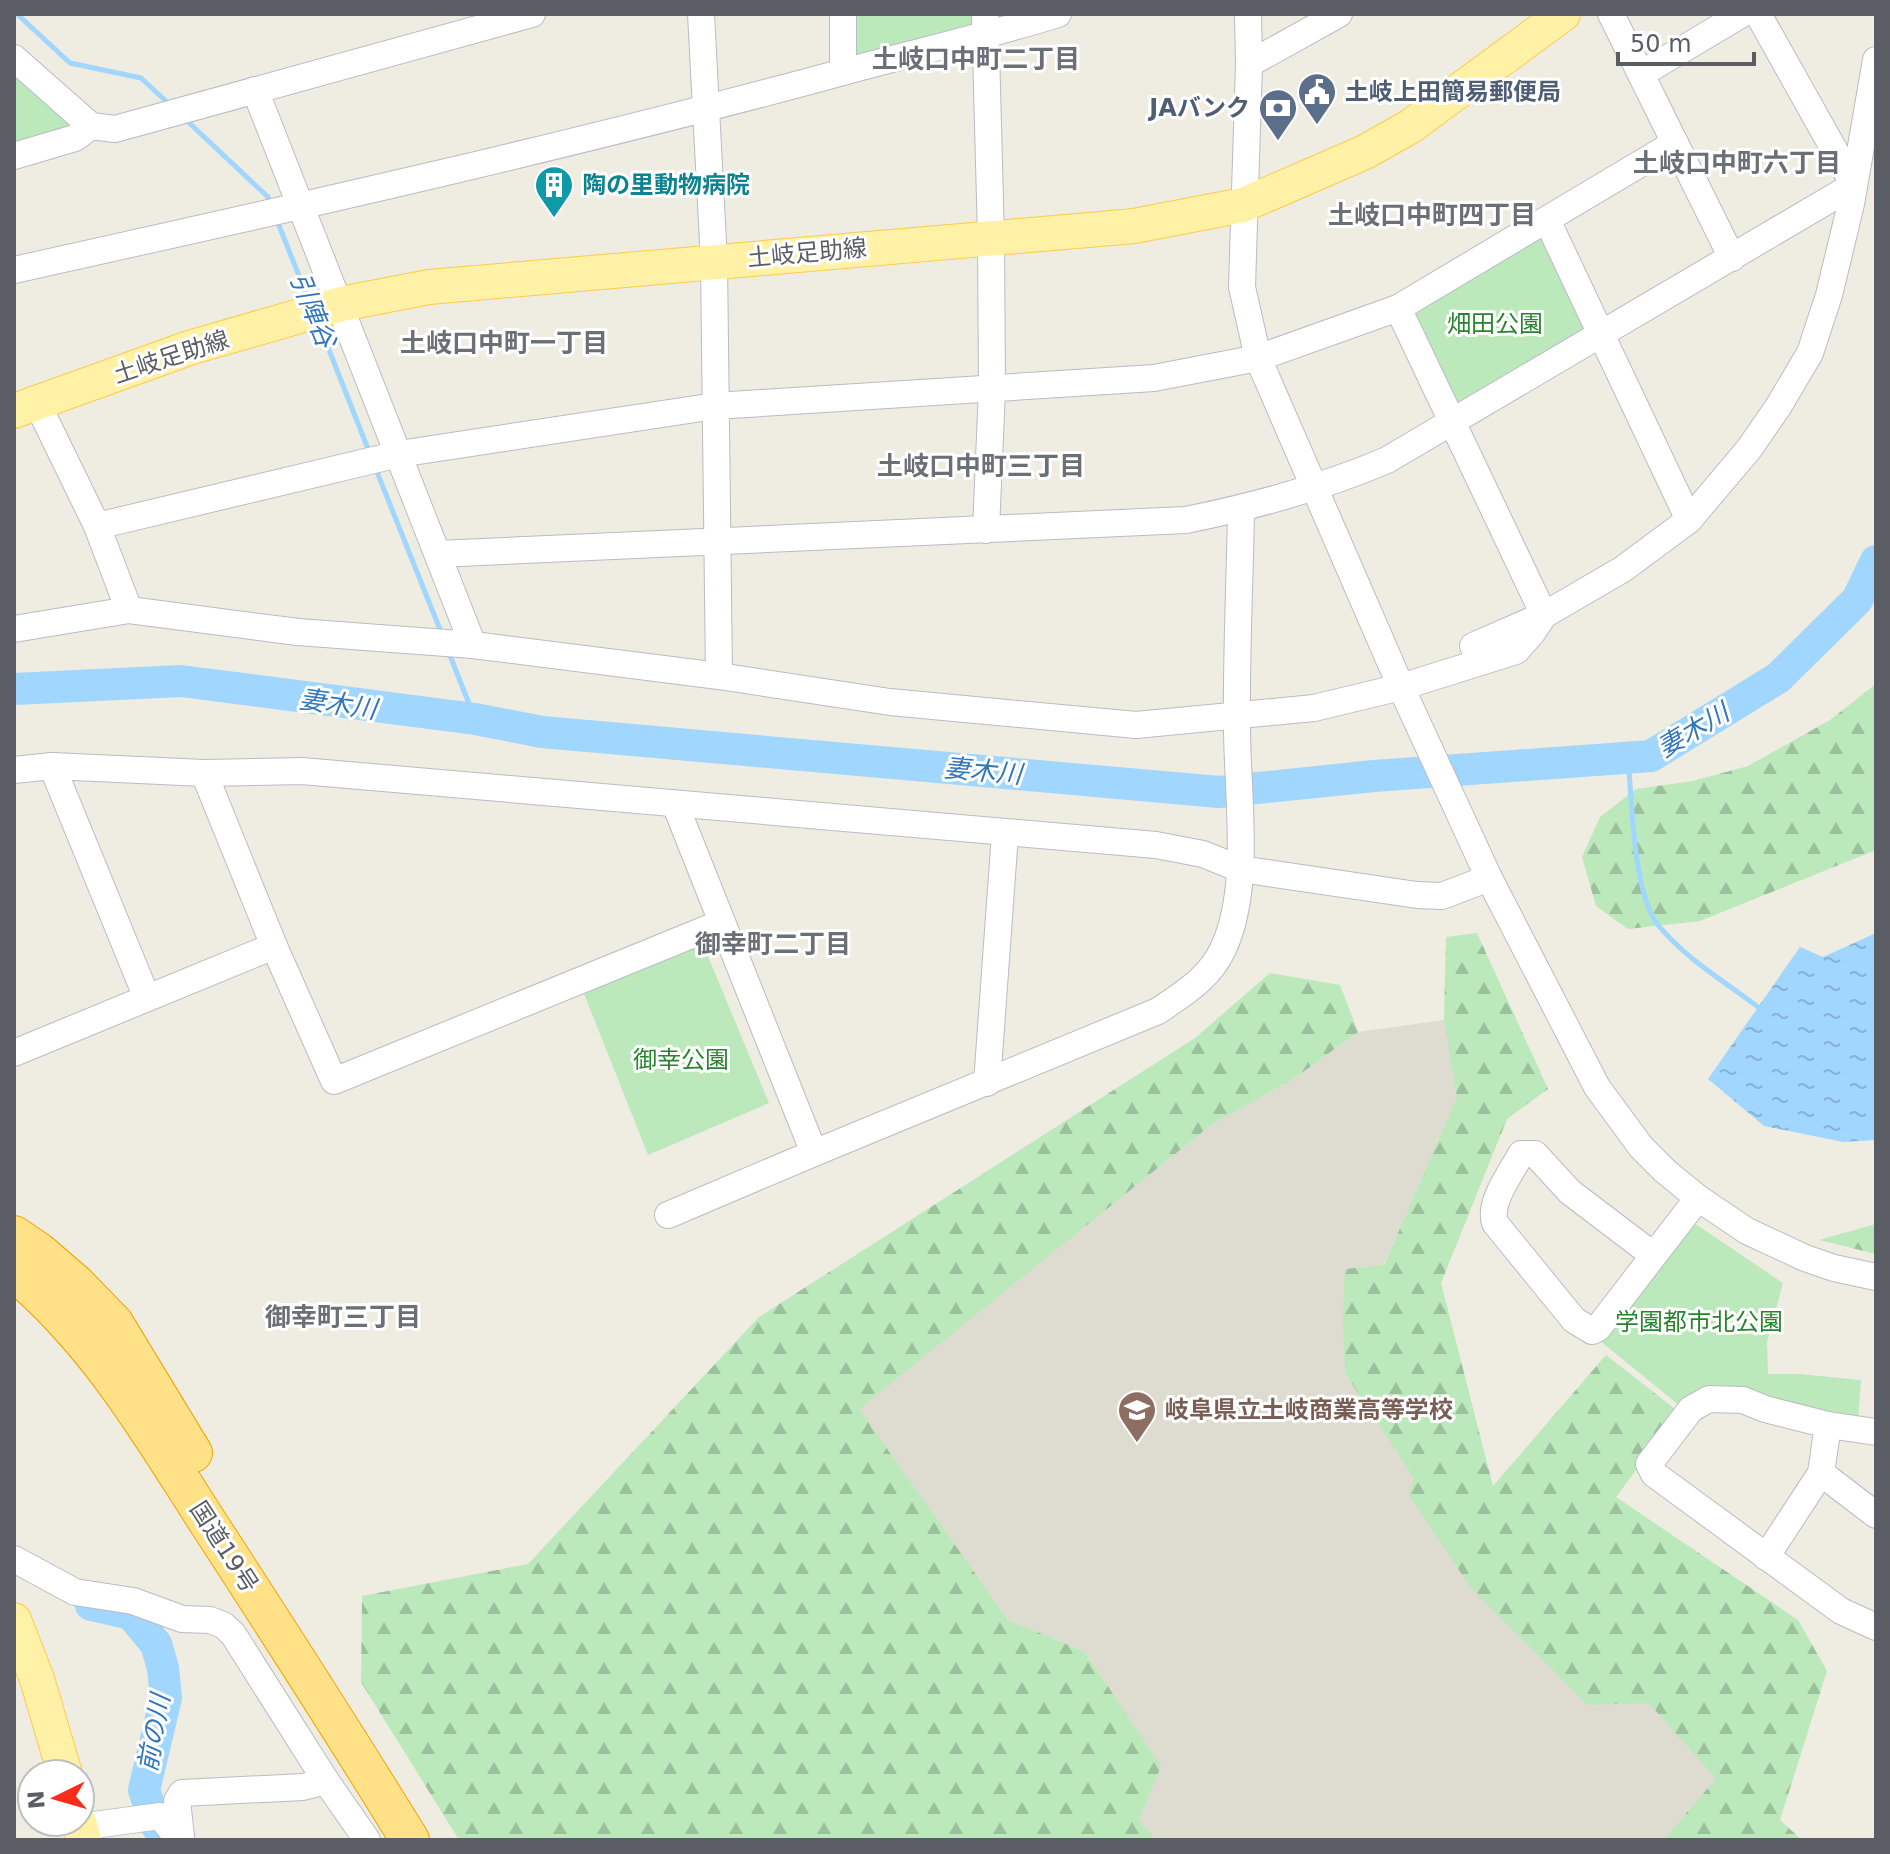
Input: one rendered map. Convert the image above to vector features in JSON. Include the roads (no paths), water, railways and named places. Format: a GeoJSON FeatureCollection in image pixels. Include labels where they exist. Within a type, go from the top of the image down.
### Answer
{"type":"FeatureCollection","features":[{"type":"Feature","properties":{"kind":"highway"},"geometry":{"type":"LineString","coordinates":[[14,1235],[76,1284],[114,1323],[285,1609],[317,1689]]}},
{"type":"Feature","properties":{"kind":"highway","name":"国道19号"},"geometry":{"type":"LineString","coordinates":[[14,1272],[44,1297],[80,1335],[120,1387],[317,1689],[410,1840]]}},
{"type":"Feature","properties":{"kind":"highway","name":"国道19号"},"geometry":{"type":"LineString","coordinates":[[14,1301],[106,1400],[386,1840]]}},
{"type":"Feature","properties":{"kind":"main road","name":"土岐足助線"},"geometry":{"type":"LineString","coordinates":[[26,407],[189,348],[341,304],[429,287],[1134,226],[1243,205],[1365,152],[1411,126],[1563,14]]}},
{"type":"Feature","properties":{"kind":"main road"},"geometry":{"type":"LineString","coordinates":[[14,1620],[25,1679],[58,1758]]}},
{"type":"Feature","properties":{"kind":"street"},"geometry":{"type":"LineString","coordinates":[[14,58],[91,126],[115,129],[529,14]]}},
{"type":"Feature","properties":{"kind":"street"},"geometry":{"type":"LineString","coordinates":[[701,14],[714,261],[719,676]]}},
{"type":"Feature","properties":{"kind":"street"},"geometry":{"type":"LineString","coordinates":[[843,14],[843,72]]}},
{"type":"Feature","properties":{"kind":"street"},"geometry":{"type":"LineString","coordinates":[[14,270],[707,108],[843,72],[985,26],[1058,14]]}},
{"type":"Feature","properties":{"kind":"street"},"geometry":{"type":"LineString","coordinates":[[1248,14],[1242,287],[1258,358],[1404,694],[1489,878],[1597,1087],[1641,1147],[1698,1198],[1747,1231],[1805,1258],[1876,1277]]}},
{"type":"Feature","properties":{"kind":"street"},"geometry":{"type":"LineString","coordinates":[[1249,64],[1339,14]]}},
{"type":"Feature","properties":{"kind":"street"},"geometry":{"type":"LineString","coordinates":[[1611,14],[1732,258]]}},
{"type":"Feature","properties":{"kind":"street"},"geometry":{"type":"LineString","coordinates":[[1641,74],[1742,14]]}},
{"type":"Feature","properties":{"kind":"street"},"geometry":{"type":"LineString","coordinates":[[1758,14],[1854,185]]}},
{"type":"Feature","properties":{"kind":"street"},"geometry":{"type":"LineString","coordinates":[[985,26],[992,389],[986,530]]}},
{"type":"Feature","properties":{"kind":"street"},"geometry":{"type":"LineString","coordinates":[[1473,646],[1544,615],[1623,569],[1689,520],[1749,449],[1778,407],[1810,353],[1829,295],[1854,185],[1876,60]]}},
{"type":"Feature","properties":{"kind":"street"},"geometry":{"type":"LineString","coordinates":[[255,90],[473,645]]}},
{"type":"Feature","properties":{"kind":"street"},"geometry":{"type":"LineString","coordinates":[[14,156],[75,138],[91,126]]}},
{"type":"Feature","properties":{"kind":"street"},"geometry":{"type":"LineString","coordinates":[[97,526],[399,454],[715,406],[1154,378],[1258,358],[1398,308],[1675,143]]}},
{"type":"Feature","properties":{"kind":"street"},"geometry":{"type":"LineString","coordinates":[[438,554],[1186,520],[1241,509],[1336,482],[1387,460],[1854,185]]}},
{"type":"Feature","properties":{"kind":"street"},"geometry":{"type":"LineString","coordinates":[[1547,220],[1689,520]]}},
{"type":"Feature","properties":{"kind":"street"},"geometry":{"type":"LineString","coordinates":[[1398,308],[1544,615]]}},
{"type":"Feature","properties":{"kind":"street"},"geometry":{"type":"LineString","coordinates":[[26,407],[97,526],[129,610]]}},
{"type":"Feature","properties":{"kind":"street"},"geometry":{"type":"LineString","coordinates":[[668,1215],[1158,1011],[1199,983],[1222,951],[1232,923],[1240,859],[1237,722],[1241,509]]}},
{"type":"Feature","properties":{"kind":"street"},"geometry":{"type":"LineString","coordinates":[[14,629],[129,610],[298,632],[473,645],[719,676],[890,702],[1136,725],[1237,722],[1404,694],[1516,651],[1544,615]]}},
{"type":"Feature","properties":{"kind":"street"},"geometry":{"type":"LineString","coordinates":[[14,770],[52,766],[204,773],[302,771],[1156,845],[1417,895],[1442,896],[1489,878]]}},
{"type":"Feature","properties":{"kind":"street"},"geometry":{"type":"LineString","coordinates":[[52,766],[147,998]]}},
{"type":"Feature","properties":{"kind":"street"},"geometry":{"type":"LineString","coordinates":[[204,773],[274,946],[334,1081],[721,923]]}},
{"type":"Feature","properties":{"kind":"street"},"geometry":{"type":"LineString","coordinates":[[675,804],[814,1153]]}},
{"type":"Feature","properties":{"kind":"street"},"geometry":{"type":"LineString","coordinates":[[987,1083],[1005,834]]}},
{"type":"Feature","properties":{"kind":"street"},"geometry":{"type":"LineString","coordinates":[[16,1047],[274,946]]}},
{"type":"Feature","properties":{"kind":"street"},"geometry":{"type":"LineString","coordinates":[[1653,1255],[1570,1192],[1535,1154],[1521,1154],[1494,1205],[1492,1215],[1495,1223],[1574,1320],[1592,1331],[1598,1328],[1698,1198]]}},
{"type":"Feature","properties":{"kind":"street"},"geometry":{"type":"LineString","coordinates":[[1876,1432],[1828,1425],[1765,1409],[1743,1400],[1709,1399],[1691,1409],[1649,1464],[1654,1474],[1841,1611],[1876,1627]]}},
{"type":"Feature","properties":{"kind":"street"},"geometry":{"type":"LineString","coordinates":[[1766,1557],[1821,1473],[1828,1425]]}},
{"type":"Feature","properties":{"kind":"street"},"geometry":{"type":"LineString","coordinates":[[1821,1473],[1876,1515]]}},
{"type":"Feature","properties":{"kind":"street"},"geometry":{"type":"LineString","coordinates":[[14,1559],[75,1592],[133,1601],[182,1619],[210,1620],[223,1625],[233,1634],[367,1840]]}},
{"type":"Feature","properties":{"kind":"street"},"geometry":{"type":"LineString","coordinates":[[96,1827],[154,1816],[176,1836],[181,1836],[177,1801],[182,1793],[303,1787],[326,1781]]}},
{"type":"Feature","properties":{"kind":"water"},"geometry":{"type":"Polygon","coordinates":[[[1876,933],[1876,1140],[1843,1142],[1764,1126],[1708,1079],[1800,947],[1823,957],[1876,933]]]}},
{"type":"Feature","properties":{"kind":"waterway","name":"引陣谷"},"geometry":{"type":"LineString","coordinates":[[17,14],[70,63],[141,78],[169,104]]}},
{"type":"Feature","properties":{"kind":"waterway","name":"引陣谷"},"geometry":{"type":"LineString","coordinates":[[185,119],[268,197],[271,205]]}},
{"type":"Feature","properties":{"kind":"waterway","name":"引陣谷"},"geometry":{"type":"LineString","coordinates":[[276,218],[309,301]]}},
{"type":"Feature","properties":{"kind":"waterway","name":"引陣谷"},"geometry":{"type":"LineString","coordinates":[[318,322],[370,454]]}},
{"type":"Feature","properties":{"kind":"waterway","name":"引陣谷"},"geometry":{"type":"LineString","coordinates":[[375,467],[441,632]]}},
{"type":"Feature","properties":{"kind":"waterway","name":"妻木川"},"geometry":{"type":"LineString","coordinates":[[14,689],[181,681],[475,719],[542,732],[1219,792],[1374,776],[1651,756],[1778,678],[1857,600],[1876,561]]}},
{"type":"Feature","properties":{"kind":"waterway","name":"引陣谷"},"geometry":{"type":"LineString","coordinates":[[449,653],[475,719]]}},
{"type":"Feature","properties":{"kind":"waterway"},"geometry":{"type":"LineString","coordinates":[[1628,758],[1635,845],[1643,892],[1650,911],[1658,925],[1680,948],[1758,1007]]}},
{"type":"Feature","properties":{"kind":"waterway","name":"前の川"},"geometry":{"type":"LineString","coordinates":[[91,1605],[131,1614],[156,1644],[163,1668],[166,1698],[144,1790],[155,1823],[166,1840]]}},
{"type":"Feature","properties":{"kind":"place","name":"土岐上田簡易郵便局"},"geometry":{"type":"Point","coordinates":[1317,126]}},
{"type":"Feature","properties":{"kind":"place","name":"JAバンク"},"geometry":{"type":"Point","coordinates":[1278,142]}},
{"type":"Feature","properties":{"kind":"place","name":"陶の里動物病院"},"geometry":{"type":"Point","coordinates":[554,219]}},
{"type":"Feature","properties":{"kind":"place","name":"岐阜県立土岐商業高等学校"},"geometry":{"type":"Point","coordinates":[1137,1444]}},
{"type":"Feature","properties":{"kind":"district","name":"土岐口中町二丁目"},"geometry":{"type":"Point","coordinates":[976,59]}},
{"type":"Feature","properties":{"kind":"district","name":"土岐口中町六丁目"},"geometry":{"type":"Point","coordinates":[1737,163]}},
{"type":"Feature","properties":{"kind":"district","name":"土岐口中町四丁目"},"geometry":{"type":"Point","coordinates":[1432,215]}},
{"type":"Feature","properties":{"kind":"district","name":"土岐口中町一丁目"},"geometry":{"type":"Point","coordinates":[504,343]}},
{"type":"Feature","properties":{"kind":"district","name":"土岐口中町三丁目"},"geometry":{"type":"Point","coordinates":[981,466]}},
{"type":"Feature","properties":{"kind":"district","name":"御幸町二丁目"},"geometry":{"type":"Point","coordinates":[773,944]}},
{"type":"Feature","properties":{"kind":"district","name":"御幸町三丁目"},"geometry":{"type":"Point","coordinates":[343,1317]}},
{"type":"Feature","properties":{"kind":"park label","name":"畑田公園"},"geometry":{"type":"Point","coordinates":[1495,324]}},
{"type":"Feature","properties":{"kind":"park label","name":"御幸公園"},"geometry":{"type":"Point","coordinates":[681,1060]}},
{"type":"Feature","properties":{"kind":"park label","name":"学園都市北公園"},"geometry":{"type":"Point","coordinates":[1699,1322]}}]}
